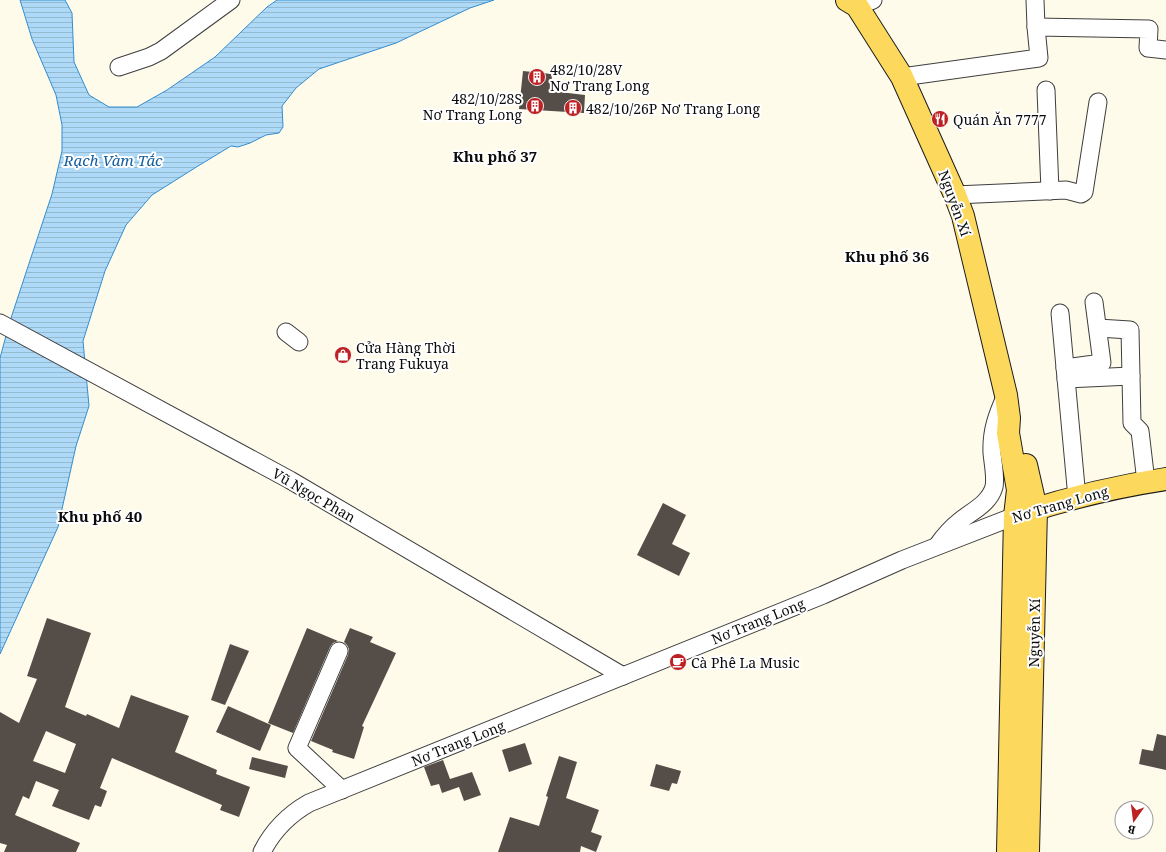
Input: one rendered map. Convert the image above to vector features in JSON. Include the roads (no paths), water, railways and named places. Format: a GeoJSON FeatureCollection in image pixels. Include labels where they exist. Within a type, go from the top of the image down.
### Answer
{"type":"FeatureCollection","features":[{"type":"Feature","properties":{"kind":"main road","name":"Nguyễn Xí"},"geometry":{"type":"LineString","coordinates":[[859,1],[902,77],[963,216],[1006,395],[1010,418],[1008,433],[1018,490],[1015,516],[1008,852]]}},
{"type":"Feature","properties":{"kind":"main road","name":"Nguyễn Xí"},"geometry":{"type":"LineString","coordinates":[[1010,418],[1018,431],[1036,508],[1028,852]]}},
{"type":"Feature","properties":{"kind":"main road","name":"Nơ Trang Long"},"geometry":{"type":"LineString","coordinates":[[1015,516],[1036,508],[1156,480]]}},
{"type":"Feature","properties":{"kind":"street"},"geometry":{"type":"LineString","coordinates":[[119,67],[162,51],[231,0]]}},
{"type":"Feature","properties":{"kind":"street"},"geometry":{"type":"LineString","coordinates":[[902,77],[1039,58],[1035,0]]}},
{"type":"Feature","properties":{"kind":"street"},"geometry":{"type":"LineString","coordinates":[[1036,27],[1149,29],[1148,48],[1166,50]]}},
{"type":"Feature","properties":{"kind":"street"},"geometry":{"type":"LineString","coordinates":[[1046,90],[1058,191]]}},
{"type":"Feature","properties":{"kind":"street"},"geometry":{"type":"LineString","coordinates":[[955,195],[1058,191],[1081,194],[1084,192],[1098,102]]}},
{"type":"Feature","properties":{"kind":"street"},"geometry":{"type":"LineString","coordinates":[[1065,374],[1102,363],[1094,302]]}},
{"type":"Feature","properties":{"kind":"street"},"geometry":{"type":"LineString","coordinates":[[1060,313],[1077,498]]}},
{"type":"Feature","properties":{"kind":"street","name":"Vũ Ngọc Phan"},"geometry":{"type":"LineString","coordinates":[[0,323],[290,480],[623,676]]}},
{"type":"Feature","properties":{"kind":"street"},"geometry":{"type":"LineString","coordinates":[[1098,328],[1130,330],[1132,423],[1140,431],[1156,480]]}},
{"type":"Feature","properties":{"kind":"street"},"geometry":{"type":"LineString","coordinates":[[1065,374],[1131,376]]}},
{"type":"Feature","properties":{"kind":"street"},"geometry":{"type":"LineString","coordinates":[[937,546],[945,534],[988,499],[994,487],[992,436],[997,414],[1006,395]]}},
{"type":"Feature","properties":{"kind":"street","name":"Nơ Trang Long"},"geometry":{"type":"LineString","coordinates":[[262,852],[272,834],[284,821],[296,811],[310,804],[823,595],[937,546],[1015,516]]}},
{"type":"Feature","properties":{"kind":"street"},"geometry":{"type":"LineString","coordinates":[[340,651],[297,748],[342,790]]}},
{"type":"Feature","properties":{"kind":"water","name":"Rạch Vàm Tắc"},"geometry":{"type":"Polygon","coordinates":[[[20,0],[65,0],[72,13],[74,62],[89,95],[109,107],[137,107],[167,90],[215,57],[267,7],[277,0],[494,0],[470,8],[396,43],[319,69],[296,88],[282,106],[283,127],[279,133],[266,135],[238,147],[231,146],[152,195],[126,225],[105,271],[83,341],[89,406],[76,446],[58,527],[0,654],[0,358],[10,321],[52,194],[62,151],[62,125],[56,95],[32,39],[20,0]]]}},
{"type":"Feature","properties":{"kind":"place","name":"482/10/28V Nơ Trang Long"},"geometry":{"type":"Point","coordinates":[537,77]}},
{"type":"Feature","properties":{"kind":"place","name":"482/10/28S Nơ Trang Long"},"geometry":{"type":"Point","coordinates":[535,106]}},
{"type":"Feature","properties":{"kind":"place","name":"482/10/26P Nơ Trang Long"},"geometry":{"type":"Point","coordinates":[573,108]}},
{"type":"Feature","properties":{"kind":"place","name":"Quán Ăn 7777"},"geometry":{"type":"Point","coordinates":[940,119]}},
{"type":"Feature","properties":{"kind":"place","name":"Cửa Hàng Thời Trang Fukuya"},"geometry":{"type":"Point","coordinates":[343,355]}},
{"type":"Feature","properties":{"kind":"place","name":"Cà Phê La Music"},"geometry":{"type":"Point","coordinates":[678,662]}},
{"type":"Feature","properties":{"kind":"district","name":"Khu phố 37"},"geometry":{"type":"Point","coordinates":[495,156]}},
{"type":"Feature","properties":{"kind":"district","name":"Khu phố 36"},"geometry":{"type":"Point","coordinates":[887,256]}},
{"type":"Feature","properties":{"kind":"district","name":"Khu phố 40"},"geometry":{"type":"Point","coordinates":[100,516]}}]}
